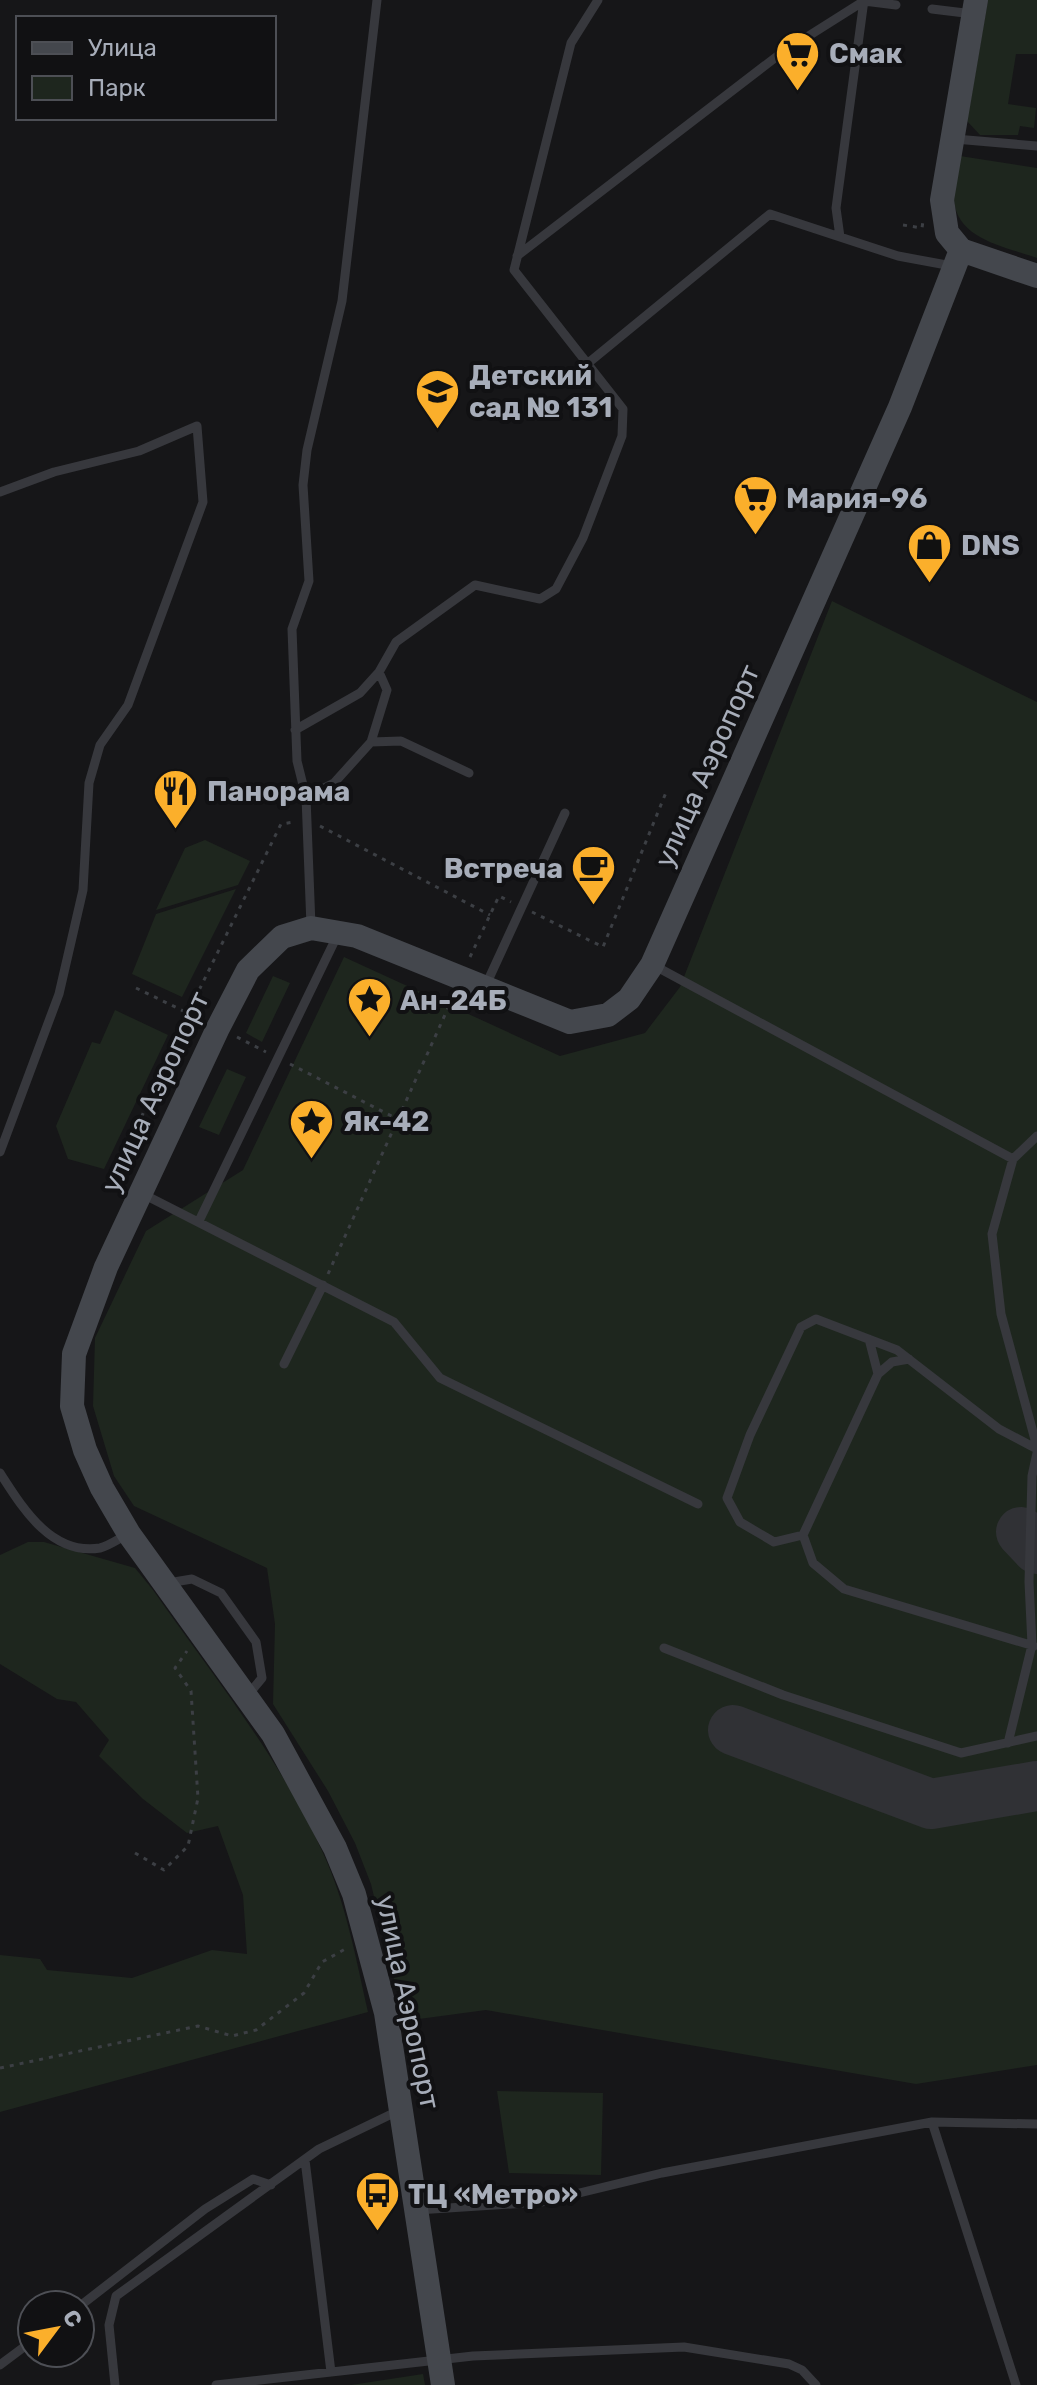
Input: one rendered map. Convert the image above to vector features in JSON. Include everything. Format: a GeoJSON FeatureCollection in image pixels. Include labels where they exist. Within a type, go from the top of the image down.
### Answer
{"type":"FeatureCollection","features":[{"type":"Feature","properties":{"kind":"main road"},"geometry":{"type":"LineString","coordinates":[[975,7],[955,139],[942,200],[947,233],[957,258],[1037,276]]}},
{"type":"Feature","properties":{"kind":"main road","name":"улица Аэропорт"},"geometry":{"type":"LineString","coordinates":[[441,2374],[403,2109],[369,1938],[335,1848],[273,1734],[129,1534],[85,1450],[72,1406],[72,1370],[84,1321],[141,1193],[248,970],[282,937],[311,928],[339,931],[570,1022],[608,1015],[629,999],[652,965],[900,407],[957,258]]}},
{"type":"Feature","properties":{"kind":"lane"},"geometry":{"type":"LineString","coordinates":[[311,928],[306,797],[297,761],[295,730],[292,629],[309,581],[303,485],[307,450],[342,301],[377,0]]}},
{"type":"Feature","properties":{"kind":"lane"},"geometry":{"type":"LineString","coordinates":[[295,730],[360,693],[379,672],[396,642],[475,585],[540,599],[556,589],[583,538],[622,436],[623,409],[514,270],[571,43],[598,0]]}},
{"type":"Feature","properties":{"kind":"lane"},"geometry":{"type":"LineString","coordinates":[[517,256],[780,54],[864,1],[896,5]]}},
{"type":"Feature","properties":{"kind":"lane"},"geometry":{"type":"LineString","coordinates":[[840,237],[836,208],[864,1]]}},
{"type":"Feature","properties":{"kind":"lane"},"geometry":{"type":"LineString","coordinates":[[932,9],[975,7]]}},
{"type":"Feature","properties":{"kind":"lane"},"geometry":{"type":"LineString","coordinates":[[955,139],[1037,146]]}},
{"type":"Feature","properties":{"kind":"lane"},"geometry":{"type":"LineString","coordinates":[[587,364],[770,214],[898,256],[957,258]]}},
{"type":"Feature","properties":{"kind":"lane"},"geometry":{"type":"LineString","coordinates":[[0,492],[54,472],[139,451],[197,426],[203,502],[128,705],[100,745],[89,783],[83,890],[59,994],[0,1152]]}},
{"type":"Feature","properties":{"kind":"lane"},"geometry":{"type":"LineString","coordinates":[[306,797],[334,783],[371,742],[387,690],[379,672]]}},
{"type":"Feature","properties":{"kind":"lane"},"geometry":{"type":"LineString","coordinates":[[371,742],[401,741],[469,773]]}},
{"type":"Feature","properties":{"kind":"lane"},"geometry":{"type":"LineString","coordinates":[[484,990],[565,813]]}},
{"type":"Feature","properties":{"kind":"lane"},"geometry":{"type":"LineString","coordinates":[[199,1221],[339,931]]}},
{"type":"Feature","properties":{"kind":"lane"},"geometry":{"type":"LineString","coordinates":[[652,965],[1013,1159]]}},
{"type":"Feature","properties":{"kind":"lane"},"geometry":{"type":"LineString","coordinates":[[1008,1743],[1034,1646],[1029,1582],[1032,1476],[1037,1449],[1001,1314],[992,1234],[1013,1159],[1037,1136]]}},
{"type":"Feature","properties":{"kind":"lane"},"geometry":{"type":"LineString","coordinates":[[141,1193],[394,1322],[440,1378],[698,1504]]}},
{"type":"Feature","properties":{"kind":"lane"},"geometry":{"type":"LineString","coordinates":[[284,1364],[323,1285]]}},
{"type":"Feature","properties":{"kind":"lane"},"geometry":{"type":"LineString","coordinates":[[803,1535],[774,1542],[740,1522],[727,1498],[750,1435],[801,1327],[816,1319],[897,1350],[999,1429],[1037,1449]]}},
{"type":"Feature","properties":{"kind":"lane"},"geometry":{"type":"LineString","coordinates":[[869,1339],[878,1374]]}},
{"type":"Feature","properties":{"kind":"lane"},"geometry":{"type":"LineString","coordinates":[[909,1359],[892,1362],[878,1374],[803,1535],[813,1563],[844,1589],[1034,1646]]}},
{"type":"Feature","properties":{"kind":"lane"},"geometry":{"type":"LineString","coordinates":[[0,1473],[44,1532],[71,1545],[100,1548],[129,1534]]}},
{"type":"Feature","properties":{"kind":"lane"},"geometry":{"type":"LineString","coordinates":[[164,1584],[192,1579],[221,1593],[256,1642],[262,1678],[247,1696]]}},
{"type":"Feature","properties":{"kind":"lane"},"geometry":{"type":"LineString","coordinates":[[664,1648],[783,1695],[961,1753],[1037,1736]]}},
{"type":"Feature","properties":{"kind":"lane"},"geometry":{"type":"LineString","coordinates":[[115,2385],[109,2325],[116,2296],[305,2160],[403,2109]]}},
{"type":"Feature","properties":{"kind":"lane"},"geometry":{"type":"LineString","coordinates":[[932,2122],[1016,2385]]}},
{"type":"Feature","properties":{"kind":"lane"},"geometry":{"type":"LineString","coordinates":[[417,2210],[542,2202],[662,2173],[932,2122],[1037,2124]]}},
{"type":"Feature","properties":{"kind":"lane"},"geometry":{"type":"LineString","coordinates":[[305,2160],[331,2372]]}},
{"type":"Feature","properties":{"kind":"lane"},"geometry":{"type":"LineString","coordinates":[[96,2294],[205,2209],[253,2179],[271,2185]]}},
{"type":"Feature","properties":{"kind":"lane"},"geometry":{"type":"LineString","coordinates":[[216,2385],[331,2372],[441,2374],[473,2356],[684,2347],[789,2364],[802,2370],[816,2385]]}},
{"type":"Feature","properties":{"kind":"path"},"geometry":{"type":"LineString","coordinates":[[903,225],[922,228],[924,215],[929,216]]}},
{"type":"Feature","properties":{"kind":"path"},"geometry":{"type":"LineString","coordinates":[[323,1285],[499,896],[603,947],[667,790]]}},
{"type":"Feature","properties":{"kind":"path"},"geometry":{"type":"LineString","coordinates":[[118,1172],[174,1041],[281,824],[307,819],[490,915]]}},
{"type":"Feature","properties":{"kind":"path"},"geometry":{"type":"LineString","coordinates":[[135,1853],[164,1870],[188,1846],[198,1798],[191,1691],[175,1668],[187,1651]]}},
{"type":"Feature","properties":{"kind":"path"},"geometry":{"type":"LineString","coordinates":[[0,2068],[198,2026],[232,2036],[256,2030],[304,1993],[322,1962],[369,1938]]}},
{"type":"Feature","properties":{"kind":"green space"},"geometry":{"type":"Polygon","coordinates":[[[988,0],[1037,0],[1037,54],[1016,54],[1008,104],[1036,108],[1034,128],[1020,126],[1018,135],[980,135],[967,121],[988,0]]]}},
{"type":"Feature","properties":{"kind":"green space"},"geometry":{"type":"Polygon","coordinates":[[[960,156],[1037,168],[1037,258],[985,240],[964,224],[957,214],[954,200],[960,156]]]}},
{"type":"Feature","properties":{"kind":"green space"},"geometry":{"type":"Polygon","coordinates":[[[832,601],[1037,702],[1037,2065],[916,2084],[486,2010],[404,2021],[371,1884],[355,1843],[328,1791],[273,1704],[275,1624],[267,1568],[134,1506],[114,1476],[93,1406],[95,1338],[146,1231],[243,1170],[344,957],[560,1056],[645,1033],[680,987],[832,601]]]}},
{"type":"Feature","properties":{"kind":"green space"},"geometry":{"type":"Polygon","coordinates":[[[205,840],[250,861],[238,885],[156,910],[185,848],[205,840]]]}},
{"type":"Feature","properties":{"kind":"green space"},"geometry":{"type":"Polygon","coordinates":[[[236,889],[182,997],[132,974],[156,914],[236,889]]]}},
{"type":"Feature","properties":{"kind":"green space"},"geometry":{"type":"Polygon","coordinates":[[[273,976],[290,983],[262,1042],[246,1033],[273,976]]]}},
{"type":"Feature","properties":{"kind":"green space"},"geometry":{"type":"Polygon","coordinates":[[[115,1010],[168,1035],[104,1169],[68,1159],[56,1126],[92,1042],[100,1044],[115,1010]]]}},
{"type":"Feature","properties":{"kind":"green space"},"geometry":{"type":"Polygon","coordinates":[[[227,1069],[246,1077],[219,1135],[199,1127],[227,1069]]]}},
{"type":"Feature","properties":{"kind":"green space"},"geometry":{"type":"Polygon","coordinates":[[[28,1542],[44,1542],[135,1568],[153,1590],[244,1718],[306,1819],[338,1891],[368,2012],[0,2112],[0,1955],[40,1959],[47,1970],[132,1978],[212,1950],[247,1954],[243,1895],[218,1826],[187,1833],[143,1799],[99,1756],[109,1740],[76,1702],[57,1699],[0,1664],[0,1555],[28,1542]]]}},
{"type":"Feature","properties":{"kind":"green space"},"geometry":{"type":"Polygon","coordinates":[[[497,2091],[603,2093],[601,2175],[509,2173],[497,2091]]]}},
{"type":"Feature","properties":{"kind":"green space"},"geometry":{"type":"Polygon","coordinates":[[[423,2374],[425,2385],[351,2385],[423,2374]]]}},
{"type":"Feature","properties":{"kind":"taxiway"},"geometry":{"type":"LineString","coordinates":[[1021,1532],[1037,1549]]}},
{"type":"Feature","properties":{"kind":"taxiway"},"geometry":{"type":"LineString","coordinates":[[733,1730],[931,1804],[1037,1786]]}},
{"type":"Feature","properties":{"kind":"place","name":"Смак"},"geometry":{"type":"Point","coordinates":[798,92]}},
{"type":"Feature","properties":{"kind":"place","name":"Детский сад № 131"},"geometry":{"type":"Point","coordinates":[438,430]}},
{"type":"Feature","properties":{"kind":"place","name":"Мария-96"},"geometry":{"type":"Point","coordinates":[755,537]}},
{"type":"Feature","properties":{"kind":"place","name":"DNS"},"geometry":{"type":"Point","coordinates":[930,584]}},
{"type":"Feature","properties":{"kind":"place","name":"Панорама"},"geometry":{"type":"Point","coordinates":[176,830]}},
{"type":"Feature","properties":{"kind":"place","name":"Встреча"},"geometry":{"type":"Point","coordinates":[594,907]}},
{"type":"Feature","properties":{"kind":"place","name":"Ан-24Б"},"geometry":{"type":"Point","coordinates":[369,1039]}},
{"type":"Feature","properties":{"kind":"place","name":"Як-42"},"geometry":{"type":"Point","coordinates":[312,1160]}},
{"type":"Feature","properties":{"kind":"place","name":"ТЦ «Метро»"},"geometry":{"type":"Point","coordinates":[377,2233]}}]}
